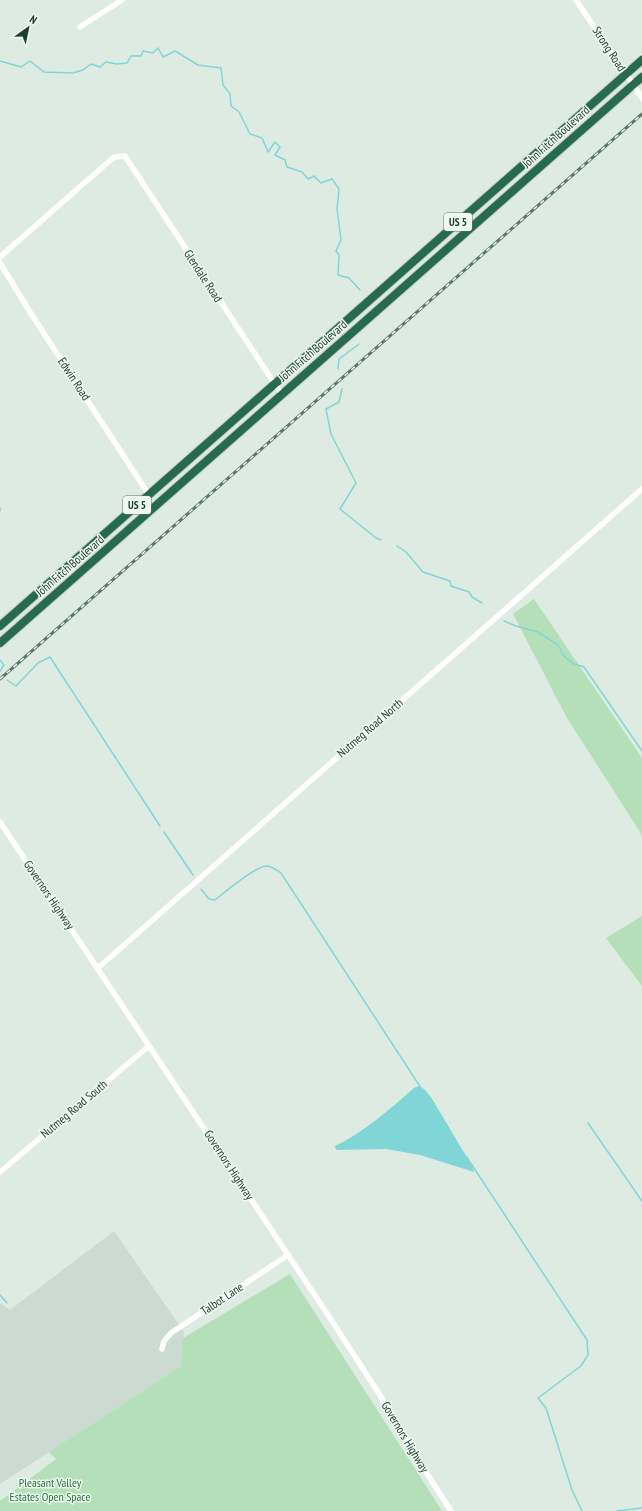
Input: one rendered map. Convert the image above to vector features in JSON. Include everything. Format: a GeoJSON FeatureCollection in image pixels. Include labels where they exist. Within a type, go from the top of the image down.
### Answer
{"type":"FeatureCollection","features":[{"type":"Feature","properties":{"kind":"highway","name":"John Fitch Boulevard"},"geometry":{"type":"LineString","coordinates":[[0,626],[642,60]]}},
{"type":"Feature","properties":{"kind":"highway","name":"John Fitch Boulevard"},"geometry":{"type":"LineString","coordinates":[[0,643],[642,78]]}},
{"type":"Feature","properties":{"kind":"street"},"geometry":{"type":"LineString","coordinates":[[80,27],[122,0]]}},
{"type":"Feature","properties":{"kind":"street","name":"Strong Road"},"geometry":{"type":"LineString","coordinates":[[576,0],[642,98]]}},
{"type":"Feature","properties":{"kind":"street","name":"Glendale Road"},"geometry":{"type":"LineString","coordinates":[[0,257],[114,157],[125,156],[282,395]]}},
{"type":"Feature","properties":{"kind":"street","name":"Edwin Road"},"geometry":{"type":"LineString","coordinates":[[0,263],[30,312],[149,495]]}},
{"type":"Feature","properties":{"kind":"street","name":"Nutmeg Road North"},"geometry":{"type":"LineString","coordinates":[[98,968],[642,489]]}},
{"type":"Feature","properties":{"kind":"street","name":"Governors Highway"},"geometry":{"type":"LineString","coordinates":[[0,822],[374,1385],[451,1511]]}},
{"type":"Feature","properties":{"kind":"street","name":"Nutmeg Road South"},"geometry":{"type":"LineString","coordinates":[[0,1172],[149,1046]]}},
{"type":"Feature","properties":{"kind":"street","name":"Talbot Lane"},"geometry":{"type":"LineString","coordinates":[[162,1349],[164,1341],[171,1333],[288,1255]]}},
{"type":"Feature","properties":{"kind":"shaded area"},"geometry":{"type":"Polygon","coordinates":[[[114,1231],[184,1332],[181,1366],[0,1484],[0,1303],[10,1310],[114,1231]]]}},
{"type":"Feature","properties":{"kind":"green space"},"geometry":{"type":"Polygon","coordinates":[[[534,599],[642,758],[642,838],[640,832],[567,718],[513,614],[534,599]]]}},
{"type":"Feature","properties":{"kind":"green space"},"geometry":{"type":"Polygon","coordinates":[[[642,916],[642,986],[606,938],[642,916]]]}},
{"type":"Feature","properties":{"kind":"green space","name":"Pleasant Valley Estates Open Space"},"geometry":{"type":"Polygon","coordinates":[[[290,1274],[442,1511],[0,1511],[0,1501],[56,1459],[49,1452],[181,1366],[183,1338],[290,1274]]]}},
{"type":"Feature","properties":{"kind":"water"},"geometry":{"type":"Polygon","coordinates":[[[419,1086],[431,1097],[472,1166],[474,1172],[420,1155],[386,1149],[336,1150],[335,1146],[366,1127],[414,1088],[419,1086]]]}},
{"type":"Feature","properties":{"kind":"waterway"},"geometry":{"type":"LineString","coordinates":[[0,61],[21,67],[30,61],[44,72],[73,73],[83,70],[91,64],[100,67],[106,62],[117,64],[127,63],[131,56],[141,56],[143,51],[153,53],[158,48],[163,57],[175,51],[198,65],[221,68],[223,85],[230,94],[231,106],[239,112],[250,134],[262,138],[268,152],[275,142],[280,147],[275,155],[285,160],[287,167],[302,172],[308,179],[314,176],[321,183],[332,179],[339,189],[337,209],[341,240],[336,251],[339,255],[338,275],[349,278],[360,290]]}},
{"type":"Feature","properties":{"kind":"waterway"},"geometry":{"type":"LineString","coordinates":[[338,369],[339,359],[359,344]]}},
{"type":"Feature","properties":{"kind":"waterway"},"geometry":{"type":"LineString","coordinates":[[342,389],[339,402],[326,409],[331,434],[356,483],[340,509],[376,538],[381,540]]}},
{"type":"Feature","properties":{"kind":"waterway"},"geometry":{"type":"LineString","coordinates":[[397,546],[406,552],[423,572],[450,581],[451,586],[469,592],[472,597],[482,603]]}},
{"type":"Feature","properties":{"kind":"waterway"},"geometry":{"type":"LineString","coordinates":[[504,621],[538,632],[558,645],[564,656],[572,663],[584,667],[642,751]]}},
{"type":"Feature","properties":{"kind":"waterway"},"geometry":{"type":"LineString","coordinates":[[7,680],[16,686],[38,663],[50,657],[160,826]]}},
{"type":"Feature","properties":{"kind":"waterway"},"geometry":{"type":"LineString","coordinates":[[0,660],[4,665],[0,671]]}},
{"type":"Feature","properties":{"kind":"waterway"},"geometry":{"type":"LineString","coordinates":[[164,832],[193,875]]}},
{"type":"Feature","properties":{"kind":"waterway"},"geometry":{"type":"LineString","coordinates":[[201,889],[209,899],[215,900],[241,880],[262,867],[271,867],[281,873],[421,1088]]}},
{"type":"Feature","properties":{"kind":"waterway"},"geometry":{"type":"LineString","coordinates":[[588,1123],[642,1201]]}},
{"type":"Feature","properties":{"kind":"waterway"},"geometry":{"type":"LineString","coordinates":[[466,1156],[587,1340],[588,1355],[581,1366],[538,1398],[546,1408],[572,1490],[582,1511]]}},
{"type":"Feature","properties":{"kind":"waterway"},"geometry":{"type":"LineString","coordinates":[[0,1295],[7,1303]]}},
{"type":"Feature","properties":{"kind":"waterway"},"geometry":{"type":"LineString","coordinates":[[617,1511],[642,1508]]}},
{"type":"Feature","properties":{"kind":"railway"},"geometry":{"type":"LineString","coordinates":[[0,679],[642,114]]}}]}
